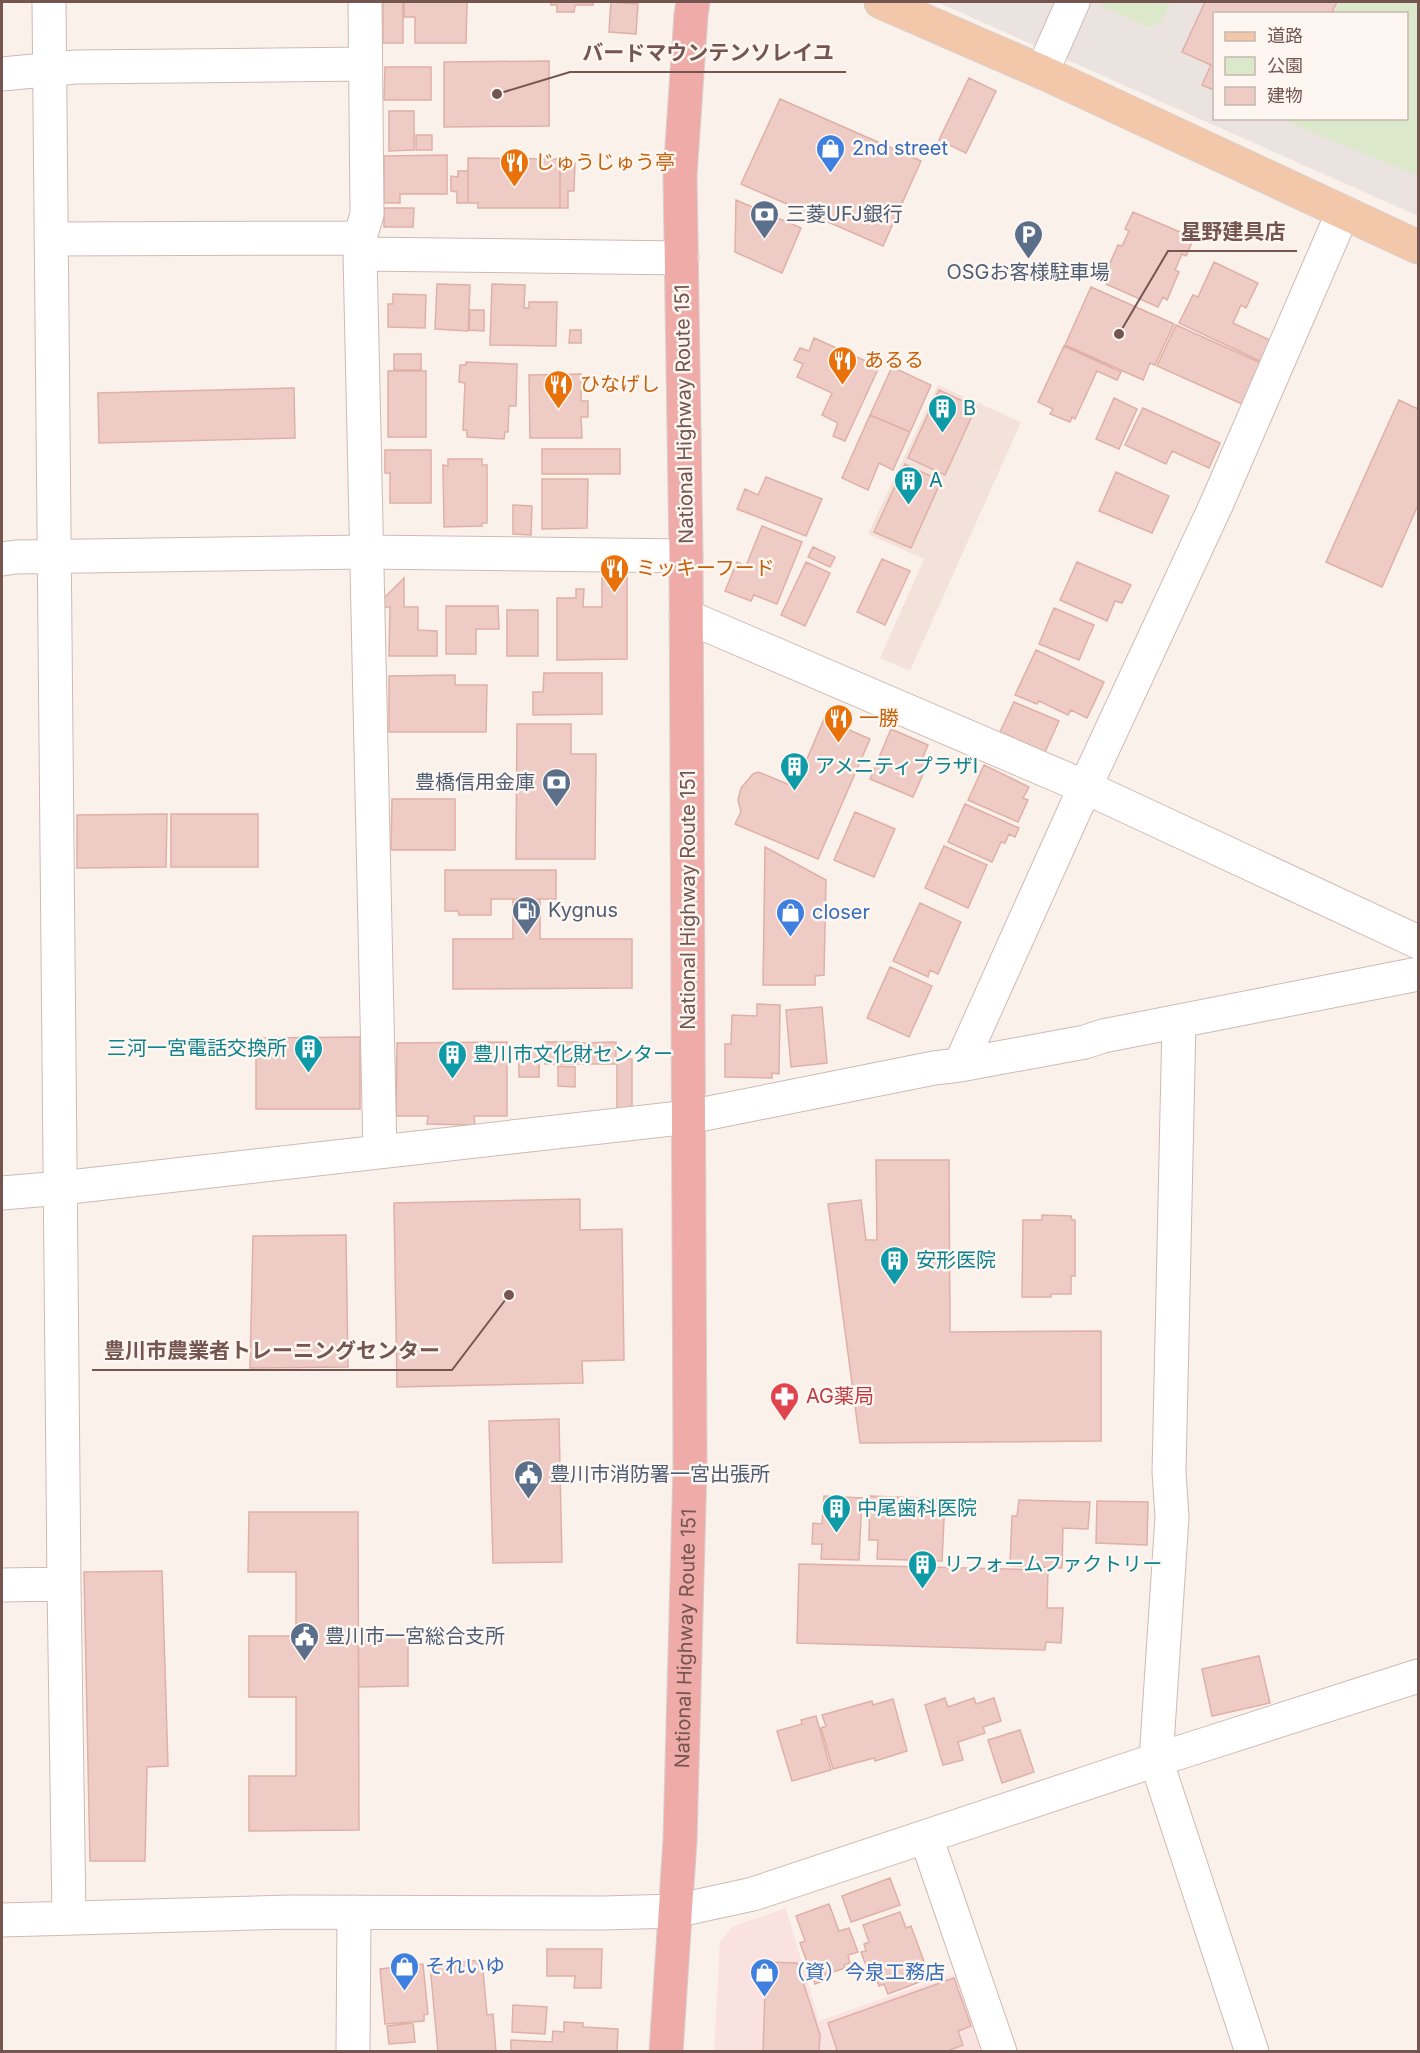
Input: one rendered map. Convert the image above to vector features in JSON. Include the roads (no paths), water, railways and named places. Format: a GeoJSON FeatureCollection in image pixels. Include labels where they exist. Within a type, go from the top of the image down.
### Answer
{"type":"FeatureCollection","features":[{"type":"Feature","properties":{"kind":"highway","name":"National Highway Route 151"},"geometry":{"type":"LineString","coordinates":[[666,2052],[680,1840],[690,1466],[687,616],[680,175],[693,2]]}},
{"type":"Feature","properties":{"kind":"main road"},"geometry":{"type":"LineString","coordinates":[[881,2],[1042,72],[1419,247]]}},
{"type":"Feature","properties":{"kind":"street"},"geometry":{"type":"LineString","coordinates":[[49,2],[69,1917]]}},
{"type":"Feature","properties":{"kind":"street"},"geometry":{"type":"LineString","coordinates":[[365,2],[367,214],[360,246],[380,1152]]}},
{"type":"Feature","properties":{"kind":"street"},"geometry":{"type":"LineString","coordinates":[[1042,72],[1073,2]]}},
{"type":"Feature","properties":{"kind":"street"},"geometry":{"type":"LineString","coordinates":[[2,74],[48,68],[365,64]]}},
{"type":"Feature","properties":{"kind":"street"},"geometry":{"type":"LineString","coordinates":[[960,1065],[1217,502],[1343,212]]}},
{"type":"Feature","properties":{"kind":"street"},"geometry":{"type":"LineString","coordinates":[[51,239],[360,246],[682,258]]}},
{"type":"Feature","properties":{"kind":"street"},"geometry":{"type":"LineString","coordinates":[[2,559],[54,556],[367,552],[686,556]]}},
{"type":"Feature","properties":{"kind":"street"},"geometry":{"type":"LineString","coordinates":[[687,616],[1085,787],[1419,942]]}},
{"type":"Feature","properties":{"kind":"street"},"geometry":{"type":"LineString","coordinates":[[2,1193],[689,1117],[1419,974]]}},
{"type":"Feature","properties":{"kind":"street"},"geometry":{"type":"LineString","coordinates":[[1179,1022],[1169,1472],[1172,1516],[1156,1760],[1252,2052]]}},
{"type":"Feature","properties":{"kind":"street"},"geometry":{"type":"LineString","coordinates":[[2,1585],[64,1584]]}},
{"type":"Feature","properties":{"kind":"street"},"geometry":{"type":"LineString","coordinates":[[2,1920],[290,1912],[604,1913],[675,1911],[753,1894],[1156,1760],[1419,1676]]}},
{"type":"Feature","properties":{"kind":"street"},"geometry":{"type":"LineString","coordinates":[[926,1837],[1000,2052]]}},
{"type":"Feature","properties":{"kind":"street"},"geometry":{"type":"LineString","coordinates":[[352,2052],[354,1912]]}},
{"type":"Feature","properties":{"kind":"place","name":"バードマウンテンソレイユ"},"geometry":{"type":"Point","coordinates":[497,94]}},
{"type":"Feature","properties":{"kind":"place","name":"2nd street"},"geometry":{"type":"Point","coordinates":[831,174]}},
{"type":"Feature","properties":{"kind":"place","name":"じゅうじゅう亭"},"geometry":{"type":"Point","coordinates":[514,188]}},
{"type":"Feature","properties":{"kind":"place","name":"三菱UFJ銀行"},"geometry":{"type":"Point","coordinates":[765,240]}},
{"type":"Feature","properties":{"kind":"place","name":"OSGお客様駐車場"},"geometry":{"type":"Point","coordinates":[1028,260]}},
{"type":"Feature","properties":{"kind":"place","name":"星野建具店"},"geometry":{"type":"Point","coordinates":[1119,334]}},
{"type":"Feature","properties":{"kind":"place","name":"あるる"},"geometry":{"type":"Point","coordinates":[843,386]}},
{"type":"Feature","properties":{"kind":"place","name":"ひなげし"},"geometry":{"type":"Point","coordinates":[559,410]}},
{"type":"Feature","properties":{"kind":"place","name":"B"},"geometry":{"type":"Point","coordinates":[942,434]}},
{"type":"Feature","properties":{"kind":"place","name":"A"},"geometry":{"type":"Point","coordinates":[908,506]}},
{"type":"Feature","properties":{"kind":"place","name":"ミッキーフード"},"geometry":{"type":"Point","coordinates":[615,594]}},
{"type":"Feature","properties":{"kind":"place","name":"一勝"},"geometry":{"type":"Point","coordinates":[838,744]}},
{"type":"Feature","properties":{"kind":"place","name":"アメニティプラザI"},"geometry":{"type":"Point","coordinates":[794,792]}},
{"type":"Feature","properties":{"kind":"place","name":"豊橋信用金庫"},"geometry":{"type":"Point","coordinates":[556,808]}},
{"type":"Feature","properties":{"kind":"place","name":"Kygnus"},"geometry":{"type":"Point","coordinates":[527,936]}},
{"type":"Feature","properties":{"kind":"place","name":"closer"},"geometry":{"type":"Point","coordinates":[791,938]}},
{"type":"Feature","properties":{"kind":"place","name":"三河一宮電話交換所"},"geometry":{"type":"Point","coordinates":[308,1074]}},
{"type":"Feature","properties":{"kind":"place","name":"豊川市文化財センター"},"geometry":{"type":"Point","coordinates":[452,1080]}},
{"type":"Feature","properties":{"kind":"place","name":"安形医院"},"geometry":{"type":"Point","coordinates":[895,1286]}},
{"type":"Feature","properties":{"kind":"place","name":"豊川市農業者トレーニングセンター"},"geometry":{"type":"Point","coordinates":[509,1295]}},
{"type":"Feature","properties":{"kind":"place","name":"AG薬局"},"geometry":{"type":"Point","coordinates":[785,1422]}},
{"type":"Feature","properties":{"kind":"place","name":"豊川市消防署一宮出張所"},"geometry":{"type":"Point","coordinates":[529,1500]}},
{"type":"Feature","properties":{"kind":"place","name":"中尾歯科医院"},"geometry":{"type":"Point","coordinates":[836,1534]}},
{"type":"Feature","properties":{"kind":"place","name":"リフォームファクトリー"},"geometry":{"type":"Point","coordinates":[923,1590]}},
{"type":"Feature","properties":{"kind":"place","name":"豊川市一宮総合支所"},"geometry":{"type":"Point","coordinates":[304,1662]}},
{"type":"Feature","properties":{"kind":"place","name":"それいゆ"},"geometry":{"type":"Point","coordinates":[404,1992]}},
{"type":"Feature","properties":{"kind":"place","name":"（資）今泉工務店"},"geometry":{"type":"Point","coordinates":[764,1998]}}]}
